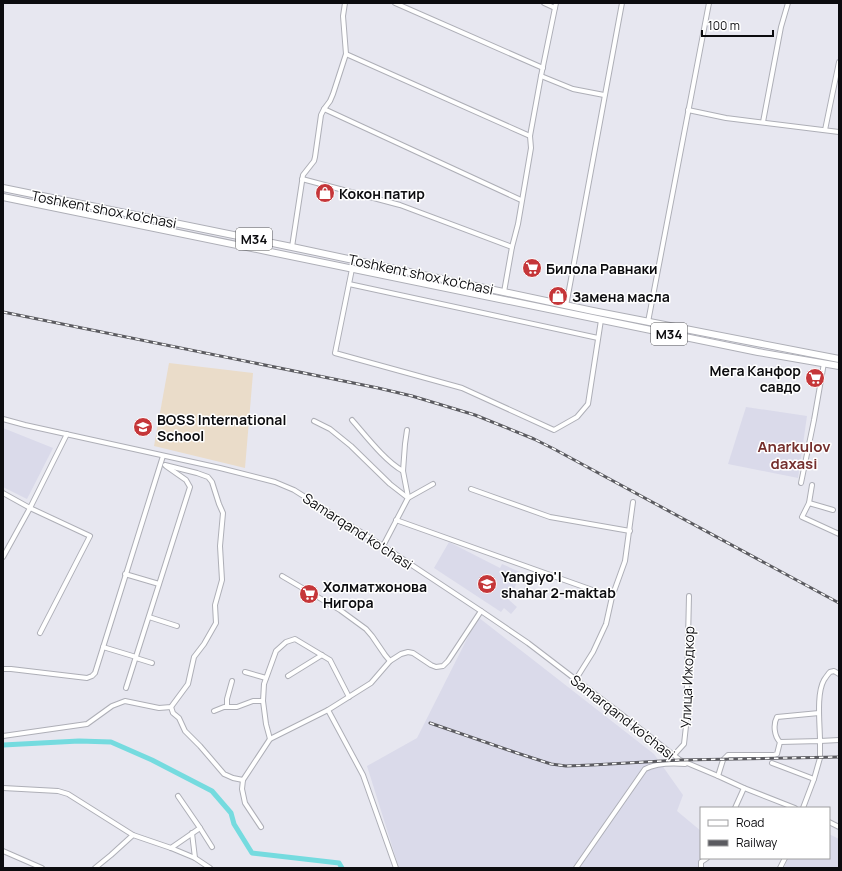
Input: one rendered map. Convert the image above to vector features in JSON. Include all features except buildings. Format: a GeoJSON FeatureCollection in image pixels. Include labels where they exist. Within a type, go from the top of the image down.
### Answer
{"type":"FeatureCollection","features":[{"type":"Feature","properties":{"kind":"main road","name":"Toshkent shox ko'chasi"},"geometry":{"type":"LineString","coordinates":[[3,188],[504,292],[529,302],[566,306],[839,359]]}},
{"type":"Feature","properties":{"kind":"main road","name":"Toshkent shox ko'chasi"},"geometry":{"type":"LineString","coordinates":[[3,197],[352,269],[529,302],[601,320],[758,352],[839,366]]}},
{"type":"Feature","properties":{"kind":"street"},"geometry":{"type":"LineString","coordinates":[[292,247],[302,179],[304,172],[314,161],[321,115],[333,94],[346,54],[343,16],[344,3]]}},
{"type":"Feature","properties":{"kind":"street"},"geometry":{"type":"LineString","coordinates":[[395,3],[543,68]]}},
{"type":"Feature","properties":{"kind":"street"},"geometry":{"type":"LineString","coordinates":[[504,292],[512,247],[518,224],[531,148],[530,136],[555,5],[544,3]]}},
{"type":"Feature","properties":{"kind":"street"},"geometry":{"type":"LineString","coordinates":[[566,306],[622,3]]}},
{"type":"Feature","properties":{"kind":"street"},"geometry":{"type":"LineString","coordinates":[[648,322],[709,3]]}},
{"type":"Feature","properties":{"kind":"street"},"geometry":{"type":"LineString","coordinates":[[763,122],[788,3]]}},
{"type":"Feature","properties":{"kind":"street"},"geometry":{"type":"LineString","coordinates":[[346,54],[530,136]]}},
{"type":"Feature","properties":{"kind":"street"},"geometry":{"type":"LineString","coordinates":[[825,130],[839,62]]}},
{"type":"Feature","properties":{"kind":"street"},"geometry":{"type":"LineString","coordinates":[[541,76],[573,88],[604,95]]}},
{"type":"Feature","properties":{"kind":"street"},"geometry":{"type":"LineString","coordinates":[[324,109],[521,200]]}},
{"type":"Feature","properties":{"kind":"street"},"geometry":{"type":"LineString","coordinates":[[688,110],[726,118],[839,132]]}},
{"type":"Feature","properties":{"kind":"street"},"geometry":{"type":"LineString","coordinates":[[302,179],[400,205],[512,247]]}},
{"type":"Feature","properties":{"kind":"street"},"geometry":{"type":"LineString","coordinates":[[352,269],[335,353],[462,388],[554,430],[577,417],[588,404],[601,320]]}},
{"type":"Feature","properties":{"kind":"street"},"geometry":{"type":"LineString","coordinates":[[349,284],[598,338]]}},
{"type":"Feature","properties":{"kind":"street"},"geometry":{"type":"LineString","coordinates":[[801,483],[824,363]]}},
{"type":"Feature","properties":{"kind":"street","name":"Samarqand ko'chasi"},"geometry":{"type":"LineString","coordinates":[[3,419],[235,472],[285,486],[304,496],[383,546],[528,643],[680,760],[792,807]]}},
{"type":"Feature","properties":{"kind":"street"},"geometry":{"type":"LineString","coordinates":[[314,420],[330,429],[351,446],[390,484],[408,498]]}},
{"type":"Feature","properties":{"kind":"street"},"geometry":{"type":"LineString","coordinates":[[352,420],[386,457],[403,471]]}},
{"type":"Feature","properties":{"kind":"street"},"geometry":{"type":"LineString","coordinates":[[407,430],[403,471],[408,498]]}},
{"type":"Feature","properties":{"kind":"street"},"geometry":{"type":"LineString","coordinates":[[3,557],[30,508],[67,434]]}},
{"type":"Feature","properties":{"kind":"street"},"geometry":{"type":"LineString","coordinates":[[3,669],[87,678],[95,673],[125,574],[162,465],[163,456]]}},
{"type":"Feature","properties":{"kind":"street"},"geometry":{"type":"LineString","coordinates":[[126,688],[190,487],[186,480],[162,465]]}},
{"type":"Feature","properties":{"kind":"street"},"geometry":{"type":"LineString","coordinates":[[3,736],[87,724],[112,706],[125,701],[159,708],[171,707],[188,684],[194,657],[204,644],[216,623],[216,605],[222,580],[220,546],[223,513],[212,482],[208,477],[162,465]]}},
{"type":"Feature","properties":{"kind":"street"},"geometry":{"type":"LineString","coordinates":[[383,546],[408,498],[433,484]]}},
{"type":"Feature","properties":{"kind":"street"},"geometry":{"type":"LineString","coordinates":[[812,485],[809,503],[802,517],[839,534]]}},
{"type":"Feature","properties":{"kind":"street"},"geometry":{"type":"LineString","coordinates":[[471,489],[550,517],[630,531]]}},
{"type":"Feature","properties":{"kind":"street"},"geometry":{"type":"LineString","coordinates":[[3,493],[30,508],[90,536],[40,633]]}},
{"type":"Feature","properties":{"kind":"street"},"geometry":{"type":"LineString","coordinates":[[576,679],[593,652],[606,624],[612,597],[625,561],[634,502]]}},
{"type":"Feature","properties":{"kind":"street"},"geometry":{"type":"LineString","coordinates":[[809,503],[833,510]]}},
{"type":"Feature","properties":{"kind":"street"},"geometry":{"type":"LineString","coordinates":[[396,520],[612,597]]}},
{"type":"Feature","properties":{"kind":"street"},"geometry":{"type":"LineString","coordinates":[[125,574],[160,584]]}},
{"type":"Feature","properties":{"kind":"street"},"geometry":{"type":"LineString","coordinates":[[282,576],[340,610],[366,629],[390,661]]}},
{"type":"Feature","properties":{"kind":"street","name":"Улица Ижодкор"},"geometry":{"type":"LineString","coordinates":[[674,755],[684,744],[686,726],[689,596]]}},
{"type":"Feature","properties":{"kind":"street"},"geometry":{"type":"LineString","coordinates":[[261,827],[245,803],[242,789],[243,780],[270,739],[328,710],[350,697],[371,683],[390,661],[401,654],[408,652],[415,654],[433,666],[442,666],[448,660],[480,611]]}},
{"type":"Feature","properties":{"kind":"street"},"geometry":{"type":"LineString","coordinates":[[149,617],[177,626]]}},
{"type":"Feature","properties":{"kind":"street"},"geometry":{"type":"LineString","coordinates":[[270,739],[266,724],[263,701],[264,684],[276,650],[286,642],[295,640],[330,660],[350,697]]}},
{"type":"Feature","properties":{"kind":"street"},"geometry":{"type":"LineString","coordinates":[[103,647],[152,663]]}},
{"type":"Feature","properties":{"kind":"street"},"geometry":{"type":"LineString","coordinates":[[288,676],[322,655]]}},
{"type":"Feature","properties":{"kind":"street"},"geometry":{"type":"LineString","coordinates":[[803,807],[820,758],[819,713],[820,694],[823,681],[830,672],[834,671],[839,674]]}},
{"type":"Feature","properties":{"kind":"street"},"geometry":{"type":"LineString","coordinates":[[245,672],[266,678]]}},
{"type":"Feature","properties":{"kind":"street"},"geometry":{"type":"LineString","coordinates":[[227,707],[227,699],[232,681]]}},
{"type":"Feature","properties":{"kind":"street"},"geometry":{"type":"LineString","coordinates":[[214,711],[227,707],[237,707],[254,701],[263,701]]}},
{"type":"Feature","properties":{"kind":"street"},"geometry":{"type":"LineString","coordinates":[[171,707],[173,712],[179,718],[185,731],[224,774],[243,780]]}},
{"type":"Feature","properties":{"kind":"street"},"geometry":{"type":"LineString","coordinates":[[328,710],[363,775],[396,868]]}},
{"type":"Feature","properties":{"kind":"street"},"geometry":{"type":"LineString","coordinates":[[718,776],[723,760],[728,754],[777,754],[780,742],[777,738],[774,722],[777,717],[819,713]]}},
{"type":"Feature","properties":{"kind":"street"},"geometry":{"type":"LineString","coordinates":[[780,742],[839,740]]}},
{"type":"Feature","properties":{"kind":"street"},"geometry":{"type":"LineString","coordinates":[[576,868],[645,769],[652,765],[672,763],[688,764]]}},
{"type":"Feature","properties":{"kind":"street"},"geometry":{"type":"LineString","coordinates":[[772,763],[814,779]]}},
{"type":"Feature","properties":{"kind":"street"},"geometry":{"type":"LineString","coordinates":[[3,788],[58,791],[68,794],[133,835],[195,858],[210,868]]}},
{"type":"Feature","properties":{"kind":"street"},"geometry":{"type":"LineString","coordinates":[[735,807],[744,788]]}},
{"type":"Feature","properties":{"kind":"street"},"geometry":{"type":"LineString","coordinates":[[178,796],[212,847]]}},
{"type":"Feature","properties":{"kind":"street"},"geometry":{"type":"LineString","coordinates":[[171,848],[200,828]]}},
{"type":"Feature","properties":{"kind":"street"},"geometry":{"type":"LineString","coordinates":[[192,833],[195,858]]}},
{"type":"Feature","properties":{"kind":"street"},"geometry":{"type":"LineString","coordinates":[[95,868],[133,835]]}},
{"type":"Feature","properties":{"kind":"street"},"geometry":{"type":"LineString","coordinates":[[3,850],[40,868]]}},
{"type":"Feature","properties":{"kind":"street"},"geometry":{"type":"LineString","coordinates":[[701,868],[701,862],[706,859]]}},
{"type":"Feature","properties":{"kind":"street"},"geometry":{"type":"LineString","coordinates":[[780,868],[784,859]]}},
{"type":"Feature","properties":{"kind":"shaded area"},"geometry":{"type":"Polygon","coordinates":[[[169,363],[253,373],[245,468],[154,446],[169,363]]]}},
{"type":"Feature","properties":{"kind":"shaded area"},"geometry":{"type":"Polygon","coordinates":[[[746,407],[807,416],[798,478],[728,464],[746,407]]]}},
{"type":"Feature","properties":{"kind":"shaded area"},"geometry":{"type":"Polygon","coordinates":[[[3,428],[53,448],[27,499],[3,487],[3,428]]]}},
{"type":"Feature","properties":{"kind":"shaded area","name":"Yangiyo'l shahar 2-maktab"},"geometry":{"type":"Polygon","coordinates":[[[449,542],[500,568],[502,564],[520,572],[512,596],[509,600],[517,607],[511,614],[504,608],[501,612],[434,568],[449,542]]]}},
{"type":"Feature","properties":{"kind":"shaded area"},"geometry":{"type":"Polygon","coordinates":[[[478,617],[654,754],[683,795],[677,811],[700,830],[700,859],[698,868],[399,868],[367,766],[417,738],[478,617]]]}},
{"type":"Feature","properties":{"kind":"shaded area"},"geometry":{"type":"Polygon","coordinates":[[[830,834],[839,839],[839,868],[784,868],[788,859],[830,859],[830,834]]]}},
{"type":"Feature","properties":{"kind":"waterway"},"geometry":{"type":"LineString","coordinates":[[3,745],[79,741],[111,742],[152,760],[212,791],[231,813],[234,824],[252,853],[339,863],[342,868]]}},
{"type":"Feature","properties":{"kind":"railway"},"geometry":{"type":"LineString","coordinates":[[3,312],[378,388],[412,396],[475,415],[534,439],[554,449],[839,603]]}},
{"type":"Feature","properties":{"kind":"railway"},"geometry":{"type":"LineString","coordinates":[[430,723],[551,764],[566,766],[680,760],[839,757]]}},
{"type":"Feature","properties":{"kind":"place","name":"Кокон патир"},"geometry":{"type":"Point","coordinates":[325,193]}},
{"type":"Feature","properties":{"kind":"place","name":"Билола Равнаки"},"geometry":{"type":"Point","coordinates":[532,268]}},
{"type":"Feature","properties":{"kind":"place","name":"Замена масла"},"geometry":{"type":"Point","coordinates":[558,296]}},
{"type":"Feature","properties":{"kind":"place","name":"Мега Канфор савдо"},"geometry":{"type":"Point","coordinates":[815,378]}},
{"type":"Feature","properties":{"kind":"place","name":"BOSS International School"},"geometry":{"type":"Point","coordinates":[143,427]}},
{"type":"Feature","properties":{"kind":"place","name":"Yangiyo'l shahar 2-maktab"},"geometry":{"type":"Point","coordinates":[487,584]}},
{"type":"Feature","properties":{"kind":"place","name":"Холматжонова Нигора"},"geometry":{"type":"Point","coordinates":[309,594]}},
{"type":"Feature","properties":{"kind":"district","name":"Anarkulov daxasi"},"geometry":{"type":"Point","coordinates":[794,454]}}]}
